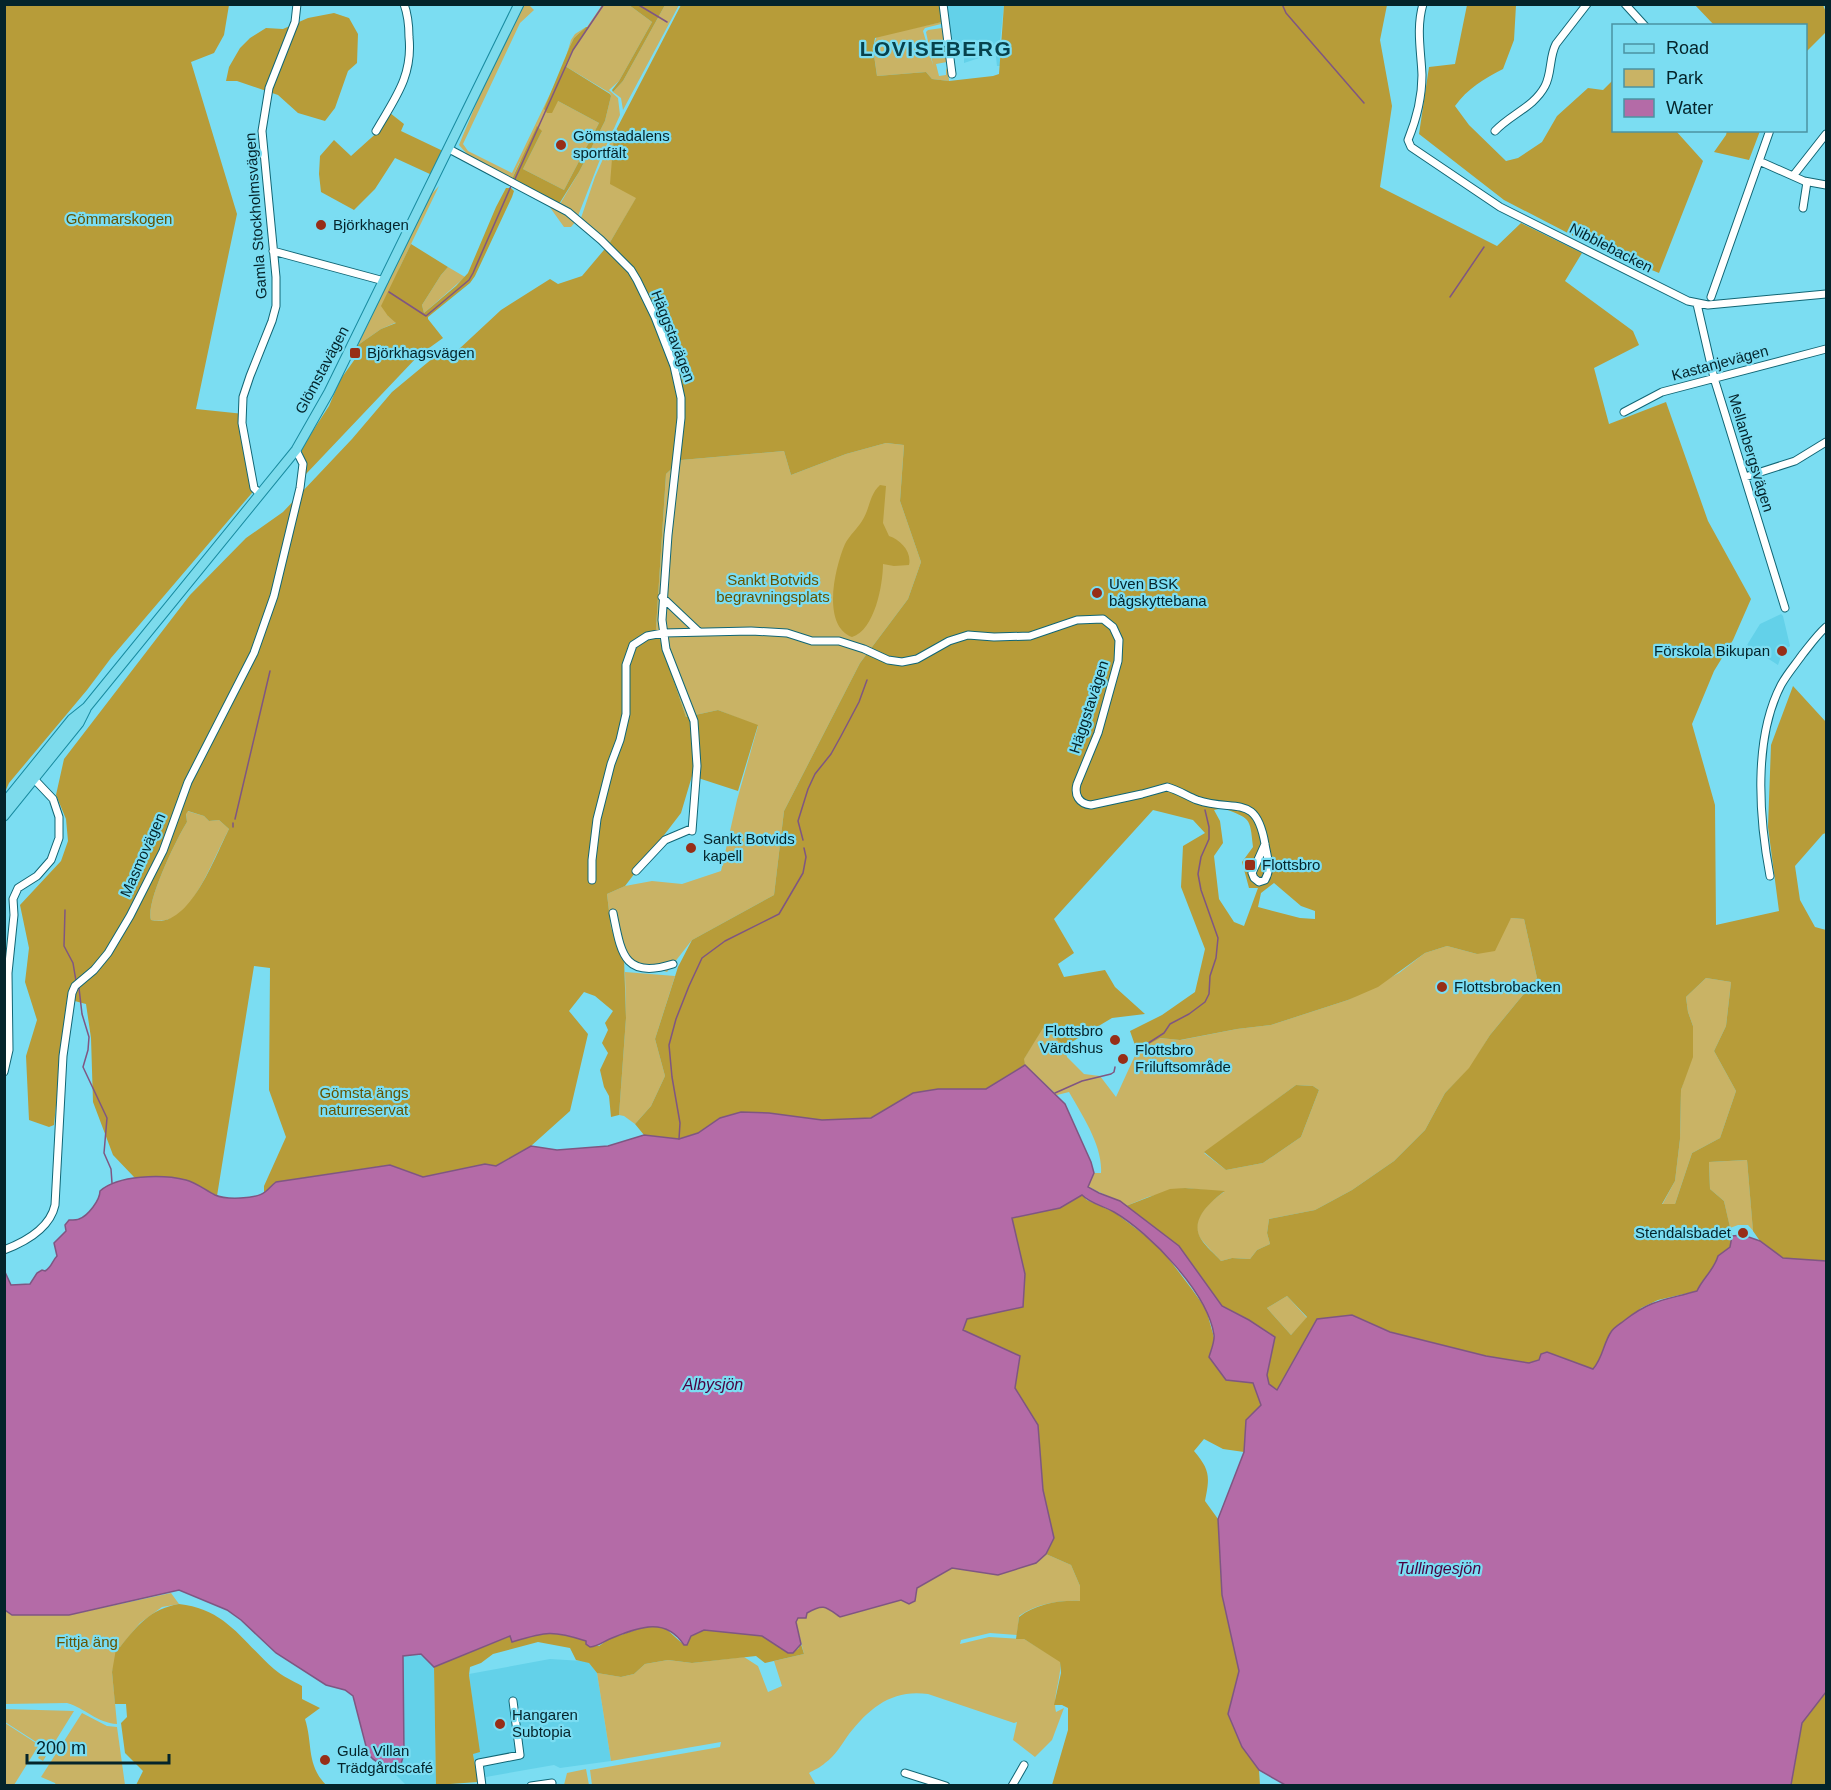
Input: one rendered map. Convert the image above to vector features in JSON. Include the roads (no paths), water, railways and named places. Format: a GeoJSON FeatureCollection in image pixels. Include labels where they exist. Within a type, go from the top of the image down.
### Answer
{"type":"FeatureCollection","features":[{"type":"Feature","properties":{"kind":"main road","name":"Glömstavägen"},"geometry":{"type":"LineString","coordinates":[[87,707],[296,450],[329,392],[519,4]]}},
{"type":"Feature","properties":{"kind":"main road"},"geometry":{"type":"LineString","coordinates":[[4,803],[72,718],[87,707]]}},
{"type":"Feature","properties":{"kind":"main road"},"geometry":{"type":"LineString","coordinates":[[4,816],[79,723],[87,707]]}},
{"type":"Feature","properties":{"kind":"main road"},"geometry":{"type":"LineString","coordinates":[[35,780],[32,774],[34,769],[53,747],[55,739]]}},
{"type":"Feature","properties":{"kind":"main road"},"geometry":{"type":"LineString","coordinates":[[20,783],[28,779],[35,780]]}},
{"type":"Feature","properties":{"kind":"street","name":"Gamla Stockholmsvägen"},"geometry":{"type":"LineString","coordinates":[[260,494],[254,488],[242,423],[247,384],[275,312],[276,283],[262,131],[269,88],[295,22],[297,4]]}},
{"type":"Feature","properties":{"kind":"street"},"geometry":{"type":"LineString","coordinates":[[376,131],[402,85],[409,64],[408,19],[404,4]]}},
{"type":"Feature","properties":{"kind":"street"},"geometry":{"type":"LineString","coordinates":[[944,4],[952,75]]}},
{"type":"Feature","properties":{"kind":"street","name":"Nibblebacken"},"geometry":{"type":"LineString","coordinates":[[1423,4],[1419,32],[1421,96],[1408,140],[1411,147],[1500,207],[1669,293],[1697,304],[1740,303],[1827,294]]}},
{"type":"Feature","properties":{"kind":"street"},"geometry":{"type":"LineString","coordinates":[[1495,131],[1507,118],[1530,105],[1544,87],[1549,75],[1552,51],[1587,4]]}},
{"type":"Feature","properties":{"kind":"street"},"geometry":{"type":"LineString","coordinates":[[1625,4],[1643,24]]}},
{"type":"Feature","properties":{"kind":"street"},"geometry":{"type":"LineString","coordinates":[[1711,297],[1769,132]]}},
{"type":"Feature","properties":{"kind":"street"},"geometry":{"type":"LineString","coordinates":[[1793,176],[1827,134]]}},
{"type":"Feature","properties":{"kind":"street","name":"Häggstavägen"},"geometry":{"type":"LineString","coordinates":[[449,149],[573,216],[601,240],[631,270],[646,297],[674,366],[681,398],[681,418],[662,597],[663,633],[666,649],[694,721],[697,766],[692,830],[665,840],[636,871]]}},
{"type":"Feature","properties":{"kind":"street"},"geometry":{"type":"LineString","coordinates":[[1759,161],[1807,182],[1827,185]]}},
{"type":"Feature","properties":{"kind":"street"},"geometry":{"type":"LineString","coordinates":[[1803,208],[1807,182]]}},
{"type":"Feature","properties":{"kind":"street"},"geometry":{"type":"LineString","coordinates":[[273,251],[384,281]]}},
{"type":"Feature","properties":{"kind":"street","name":"Mellanbergsvägen"},"geometry":{"type":"LineString","coordinates":[[1697,304],[1714,378],[1785,608]]}},
{"type":"Feature","properties":{"kind":"street","name":"Kastanjevägen"},"geometry":{"type":"LineString","coordinates":[[1624,412],[1662,392],[1827,349]]}},
{"type":"Feature","properties":{"kind":"street"},"geometry":{"type":"LineString","coordinates":[[1745,477],[1795,461],[1827,442]]}},
{"type":"Feature","properties":{"kind":"street","name":"Masmovägen"},"geometry":{"type":"LineString","coordinates":[[4,1250],[41,1228],[53,1214],[63,1056],[72,993],[75,986],[94,970],[108,953],[130,916],[163,851],[188,782],[252,659],[274,596],[300,489],[303,464],[296,450]]}},
{"type":"Feature","properties":{"kind":"street"},"geometry":{"type":"LineString","coordinates":[[662,597],[699,632]]}},
{"type":"Feature","properties":{"kind":"street","name":"Häggstavägen"},"geometry":{"type":"LineString","coordinates":[[663,633],[787,633],[812,640],[845,643],[888,660],[902,662],[917,658],[968,634],[994,637],[1030,636],[1077,620],[1103,619],[1113,627],[1119,640],[1118,661],[1098,733],[1077,784],[1076,793],[1082,802],[1091,805],[1167,787],[1197,800],[1250,809],[1258,818],[1265,844]]}},
{"type":"Feature","properties":{"kind":"street"},"geometry":{"type":"LineString","coordinates":[[1770,876],[1762,801],[1763,753],[1772,708],[1780,686],[1804,652],[1827,627]]}},
{"type":"Feature","properties":{"kind":"street"},"geometry":{"type":"LineString","coordinates":[[592,880],[597,819],[626,714],[626,665],[633,645],[647,636],[663,633]]}},
{"type":"Feature","properties":{"kind":"street"},"geometry":{"type":"LineString","coordinates":[[4,1072],[9,1050],[6,973],[15,915],[13,899],[18,888],[37,876],[51,860],[59,838],[59,818],[53,799],[35,780]]}},
{"type":"Feature","properties":{"kind":"street"},"geometry":{"type":"LineString","coordinates":[[1265,844],[1269,864],[1268,874],[1265,880],[1259,882],[1252,873],[1265,844]]}},
{"type":"Feature","properties":{"kind":"street"},"geometry":{"type":"LineString","coordinates":[[613,913],[618,941],[625,959],[642,967],[673,964]]}},
{"type":"Feature","properties":{"kind":"street"},"geometry":{"type":"LineString","coordinates":[[482,1785],[479,1763],[520,1755],[513,1701]]}},
{"type":"Feature","properties":{"kind":"street"},"geometry":{"type":"LineString","coordinates":[[1011,1785],[1024,1765]]}},
{"type":"Feature","properties":{"kind":"street"},"geometry":{"type":"LineString","coordinates":[[905,1773],[946,1785]]}},
{"type":"Feature","properties":{"kind":"street"},"geometry":{"type":"LineString","coordinates":[[531,1785],[552,1783]]}},
{"type":"Feature","properties":{"kind":"water","name":"Albysjön"},"geometry":{"type":"Polygon","coordinates":[[[1025,1065],[1065,1104],[1091,1162],[1094,1173],[1088,1187],[1120,1201],[1179,1246],[1222,1306],[1275,1337],[1267,1375],[1269,1384],[1277,1390],[1317,1319],[1352,1315],[1390,1332],[1486,1356],[1529,1363],[1539,1360],[1541,1354],[1547,1352],[1593,1369],[1608,1337],[1617,1326],[1651,1304],[1697,1291],[1718,1256],[1730,1247],[1732,1236],[1743,1235],[1760,1241],[1783,1258],[1826,1261],[1826,1692],[1802,1723],[1791,1785],[1287,1786],[1259,1770],[1242,1747],[1228,1714],[1239,1671],[1222,1595],[1218,1519],[1244,1452],[1246,1420],[1261,1405],[1253,1383],[1226,1380],[1209,1357],[1214,1337],[1209,1319],[1201,1301],[1175,1266],[1144,1234],[1114,1212],[1089,1201],[1082,1195],[1060,1208],[1012,1218],[1025,1274],[1023,1307],[967,1319],[963,1330],[1020,1356],[1015,1388],[1038,1425],[1043,1490],[1054,1538],[1046,1554],[1036,1563],[998,1575],[952,1568],[917,1588],[915,1601],[909,1604],[901,1600],[840,1617],[828,1609],[817,1608],[807,1613],[806,1618],[798,1618],[796,1622],[801,1644],[793,1653],[788,1653],[762,1636],[704,1630],[691,1636],[687,1645],[684,1645],[668,1630],[651,1627],[641,1628],[590,1647],[586,1641],[564,1635],[541,1634],[512,1642],[510,1636],[434,1667],[421,1654],[403,1656],[404,1754],[401,1764],[392,1766],[379,1763],[368,1754],[353,1696],[345,1690],[326,1685],[276,1653],[227,1610],[179,1590],[69,1615],[12,1615],[5,1610],[5,1272],[11,1285],[30,1284],[37,1273],[51,1266],[57,1256],[54,1243],[66,1231],[65,1225],[69,1220],[86,1215],[96,1203],[100,1191],[108,1186],[141,1177],[165,1177],[190,1181],[220,1197],[241,1198],[261,1194],[276,1182],[390,1165],[423,1177],[485,1164],[496,1166],[531,1146],[557,1150],[608,1146],[644,1135],[679,1139],[698,1133],[720,1118],[741,1112],[822,1120],[871,1118],[913,1093],[938,1089],[986,1089],[1025,1065]]]}},
{"type":"Feature","properties":{"kind":"waterway"},"geometry":{"type":"LineString","coordinates":[[515,179],[573,50],[604,4]]}},
{"type":"Feature","properties":{"kind":"waterway"},"geometry":{"type":"LineString","coordinates":[[637,4],[667,22]]}},
{"type":"Feature","properties":{"kind":"waterway"},"geometry":{"type":"LineString","coordinates":[[1282,4],[1286,13],[1364,103]]}},
{"type":"Feature","properties":{"kind":"waterway"},"geometry":{"type":"LineString","coordinates":[[389,292],[426,316],[469,280],[511,186]]}},
{"type":"Feature","properties":{"kind":"waterway"},"geometry":{"type":"LineString","coordinates":[[1450,297],[1484,247]]}},
{"type":"Feature","properties":{"kind":"waterway"},"geometry":{"type":"LineString","coordinates":[[235,819],[270,671]]}},
{"type":"Feature","properties":{"kind":"waterway"},"geometry":{"type":"LineString","coordinates":[[803,840],[798,821],[808,789],[815,774],[831,754],[841,736],[859,702],[867,680]]}},
{"type":"Feature","properties":{"kind":"waterway"},"geometry":{"type":"LineString","coordinates":[[1136,1051],[1164,1033],[1170,1024],[1205,1002],[1209,994],[1210,976],[1216,958],[1218,938],[1201,890],[1198,874],[1201,857],[1209,839],[1205,810]]}},
{"type":"Feature","properties":{"kind":"waterway"},"geometry":{"type":"LineString","coordinates":[[679,1139],[680,1123],[669,1045],[689,986],[702,958],[725,941],[779,914],[803,873],[806,857],[804,848]]}},
{"type":"Feature","properties":{"kind":"waterway"},"geometry":{"type":"LineString","coordinates":[[65,910],[64,946],[73,963],[76,981]]}},
{"type":"Feature","properties":{"kind":"waterway"},"geometry":{"type":"LineString","coordinates":[[79,988],[82,1014],[89,1037],[83,1067],[107,1118],[104,1153],[111,1169],[112,1183]]}},
{"type":"Feature","properties":{"kind":"waterway"},"geometry":{"type":"LineString","coordinates":[[1055,1093],[1082,1081],[1111,1074],[1115,1067]]}},
{"type":"Feature","properties":{"kind":"place","name":"Gömstadalens sportfält"},"geometry":{"type":"Point","coordinates":[561,145]}},
{"type":"Feature","properties":{"kind":"place","name":"Björkhagen"},"geometry":{"type":"Point","coordinates":[321,225]}},
{"type":"Feature","properties":{"kind":"place","name":"Björkhagsvägen"},"geometry":{"type":"Point","coordinates":[355,353]}},
{"type":"Feature","properties":{"kind":"place","name":"Uven BSK bågskyttebana"},"geometry":{"type":"Point","coordinates":[1097,593]}},
{"type":"Feature","properties":{"kind":"place","name":"Förskola Bikupan"},"geometry":{"type":"Point","coordinates":[1782,651]}},
{"type":"Feature","properties":{"kind":"place","name":"Sankt Botvids kapell"},"geometry":{"type":"Point","coordinates":[691,848]}},
{"type":"Feature","properties":{"kind":"place","name":"Flottsbro"},"geometry":{"type":"Point","coordinates":[1250,865]}},
{"type":"Feature","properties":{"kind":"place","name":"Flottsbrobacken"},"geometry":{"type":"Point","coordinates":[1442,987]}},
{"type":"Feature","properties":{"kind":"place","name":"Flottsbro Värdshus"},"geometry":{"type":"Point","coordinates":[1115,1040]}},
{"type":"Feature","properties":{"kind":"place","name":"Flottsbro Friluftsområde"},"geometry":{"type":"Point","coordinates":[1123,1059]}},
{"type":"Feature","properties":{"kind":"place","name":"Stendalsbadet"},"geometry":{"type":"Point","coordinates":[1743,1233]}},
{"type":"Feature","properties":{"kind":"place","name":"Hangaren Subtopia"},"geometry":{"type":"Point","coordinates":[500,1724]}},
{"type":"Feature","properties":{"kind":"place","name":"Gula Villan Trädgårdscafé"},"geometry":{"type":"Point","coordinates":[325,1760]}},
{"type":"Feature","properties":{"kind":"district","name":"LOVISEBERG"},"geometry":{"type":"Point","coordinates":[936,49]}},
{"type":"Feature","properties":{"kind":"park label","name":"Gömmarskogen"},"geometry":{"type":"Point","coordinates":[119,219]}},
{"type":"Feature","properties":{"kind":"park label","name":"Sankt Botvids begravningsplats"},"geometry":{"type":"Point","coordinates":[773,588]}},
{"type":"Feature","properties":{"kind":"park label","name":"Gömsta ängs naturreservat"},"geometry":{"type":"Point","coordinates":[364,1102]}},
{"type":"Feature","properties":{"kind":"park label","name":"Fittja äng"},"geometry":{"type":"Point","coordinates":[87,1642]}},
{"type":"Feature","properties":{"kind":"water label","name":"Tullingesjön"},"geometry":{"type":"Point","coordinates":[1439,1568]}}]}
